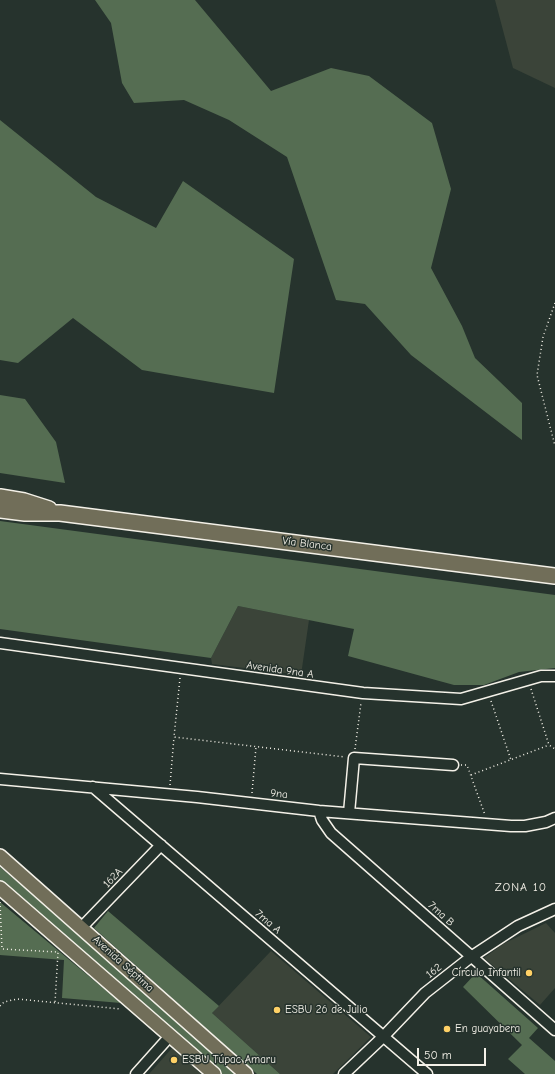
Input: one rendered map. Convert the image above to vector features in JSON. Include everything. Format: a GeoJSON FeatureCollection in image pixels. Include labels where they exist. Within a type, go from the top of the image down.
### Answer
{"type":"FeatureCollection","features":[{"type":"Feature","properties":{"kind":"highway","name":"Vía Blanca"},"geometry":{"type":"LineString","coordinates":[[0,497],[24,501],[60,513]]}},
{"type":"Feature","properties":{"kind":"highway","name":"Vía Blanca"},"geometry":{"type":"LineString","coordinates":[[0,510],[25,513],[60,513],[555,576]]}},
{"type":"Feature","properties":{"kind":"main road","name":"Avenida Séptima"},"geometry":{"type":"LineString","coordinates":[[0,856],[82,927],[246,1074]]}},
{"type":"Feature","properties":{"kind":"main road","name":"Avenida Séptima"},"geometry":{"type":"LineString","coordinates":[[0,888],[214,1074]]}},
{"type":"Feature","properties":{"kind":"street","name":"Avenida 9na A"},"geometry":{"type":"LineString","coordinates":[[0,643],[363,693],[461,699],[541,676],[555,676]]}},
{"type":"Feature","properties":{"kind":"street"},"geometry":{"type":"LineString","coordinates":[[349,813],[354,758],[453,765]]}},
{"type":"Feature","properties":{"kind":"street","name":"9na"},"geometry":{"type":"LineString","coordinates":[[0,779],[170,794],[319,811],[511,826],[525,826],[546,822],[555,818]]}},
{"type":"Feature","properties":{"kind":"street","name":"7ma A"},"geometry":{"type":"LineString","coordinates":[[93,787],[427,1074]]}},
{"type":"Feature","properties":{"kind":"street","name":"7ma B"},"geometry":{"type":"LineString","coordinates":[[319,811],[322,820],[331,833],[555,1030]]}},
{"type":"Feature","properties":{"kind":"street","name":"162A"},"geometry":{"type":"LineString","coordinates":[[82,927],[161,845]]}},
{"type":"Feature","properties":{"kind":"street","name":"162"},"geometry":{"type":"LineString","coordinates":[[344,1074],[383,1037],[425,993],[471,957],[518,926],[555,909]]}},
{"type":"Feature","properties":{"kind":"street"},"geometry":{"type":"LineString","coordinates":[[136,1074],[170,1036]]}},
{"type":"Feature","properties":{"kind":"path"},"geometry":{"type":"LineString","coordinates":[[555,304],[543,337],[537,375],[555,446]]}},
{"type":"Feature","properties":{"kind":"path"},"geometry":{"type":"LineString","coordinates":[[170,794],[181,668]]}},
{"type":"Feature","properties":{"kind":"path"},"geometry":{"type":"LineString","coordinates":[[528,680],[549,745],[555,749]]}},
{"type":"Feature","properties":{"kind":"path"},"geometry":{"type":"LineString","coordinates":[[487,692],[511,760]]}},
{"type":"Feature","properties":{"kind":"path"},"geometry":{"type":"LineString","coordinates":[[174,738],[354,758],[363,693]]}},
{"type":"Feature","properties":{"kind":"path"},"geometry":{"type":"LineString","coordinates":[[471,775],[549,745]]}},
{"type":"Feature","properties":{"kind":"path"},"geometry":{"type":"LineString","coordinates":[[251,803],[256,747]]}},
{"type":"Feature","properties":{"kind":"path"},"geometry":{"type":"LineString","coordinates":[[453,765],[467,765],[488,824]]}},
{"type":"Feature","properties":{"kind":"path"},"geometry":{"type":"LineString","coordinates":[[0,902],[2,949],[58,952],[55,1003]]}},
{"type":"Feature","properties":{"kind":"path"},"geometry":{"type":"LineString","coordinates":[[0,1006],[4,1002],[17,999],[123,1009]]}},
{"type":"Feature","properties":{"kind":"shaded area"},"geometry":{"type":"Polygon","coordinates":[[[495,0],[555,0],[555,88],[513,68],[495,0]]]}},
{"type":"Feature","properties":{"kind":"shaded area"},"geometry":{"type":"Polygon","coordinates":[[[238,606],[309,620],[301,675],[212,664],[211,658],[238,606]]]}},
{"type":"Feature","properties":{"kind":"shaded area","name":"Círculo Infantil"},"geometry":{"type":"Polygon","coordinates":[[[546,923],[555,933],[555,988],[540,1005],[484,958],[503,944],[546,923]]]}},
{"type":"Feature","properties":{"kind":"shaded area","name":"ESBU 26 de Julio"},"geometry":{"type":"Polygon","coordinates":[[[271,951],[371,1037],[333,1074],[280,1074],[212,1013],[271,951]]]}},
{"type":"Feature","properties":{"kind":"shaded area","name":"ESBU Túpac Amaru"},"geometry":{"type":"Polygon","coordinates":[[[173,1047],[201,1074],[149,1074],[173,1047]]]}},
{"type":"Feature","properties":{"kind":"green space"},"geometry":{"type":"Polygon","coordinates":[[[95,0],[195,0],[271,91],[331,68],[369,76],[432,123],[451,189],[431,268],[462,326],[475,358],[522,403],[522,440],[411,355],[365,304],[336,300],[287,157],[229,120],[184,100],[134,103],[122,83],[111,23],[95,0]]]}},
{"type":"Feature","properties":{"kind":"green space"},"geometry":{"type":"Polygon","coordinates":[[[0,120],[96,197],[156,228],[183,181],[294,259],[274,393],[142,370],[73,318],[18,363],[0,360],[0,120]]]}},
{"type":"Feature","properties":{"kind":"green space"},"geometry":{"type":"Polygon","coordinates":[[[0,395],[25,399],[56,442],[65,483],[0,473],[0,395]]]}},
{"type":"Feature","properties":{"kind":"green space"},"geometry":{"type":"Polygon","coordinates":[[[0,521],[555,595],[555,668],[519,672],[484,685],[454,685],[348,656],[354,629],[238,606],[211,658],[0,629],[0,521]]]}},
{"type":"Feature","properties":{"kind":"green space"},"geometry":{"type":"Polygon","coordinates":[[[0,867],[237,1074],[222,1074],[156,1018],[0,880],[0,867]]]}},
{"type":"Feature","properties":{"kind":"green space"},"geometry":{"type":"Polygon","coordinates":[[[0,902],[121,1003],[62,998],[64,960],[0,955],[0,902]]]}},
{"type":"Feature","properties":{"kind":"green space"},"geometry":{"type":"Polygon","coordinates":[[[108,911],[219,1006],[212,1013],[280,1074],[257,1074],[94,928],[108,911]]]}},
{"type":"Feature","properties":{"kind":"green space"},"geometry":{"type":"Polygon","coordinates":[[[476,973],[538,1028],[529,1038],[555,1061],[555,1074],[525,1074],[508,1059],[522,1045],[463,987],[476,973]]]}},
{"type":"Feature","properties":{"kind":"place","name":"Círculo Infantil"},"geometry":{"type":"Point","coordinates":[529,973]}},
{"type":"Feature","properties":{"kind":"place","name":"ESBU 26 de Julio"},"geometry":{"type":"Point","coordinates":[277,1010]}},
{"type":"Feature","properties":{"kind":"place","name":"En guayabera"},"geometry":{"type":"Point","coordinates":[447,1029]}},
{"type":"Feature","properties":{"kind":"place","name":"ESBU Túpac Amaru"},"geometry":{"type":"Point","coordinates":[174,1060]}},
{"type":"Feature","properties":{"kind":"district","name":"ZONA 10"},"geometry":{"type":"Point","coordinates":[521,888]}}]}
